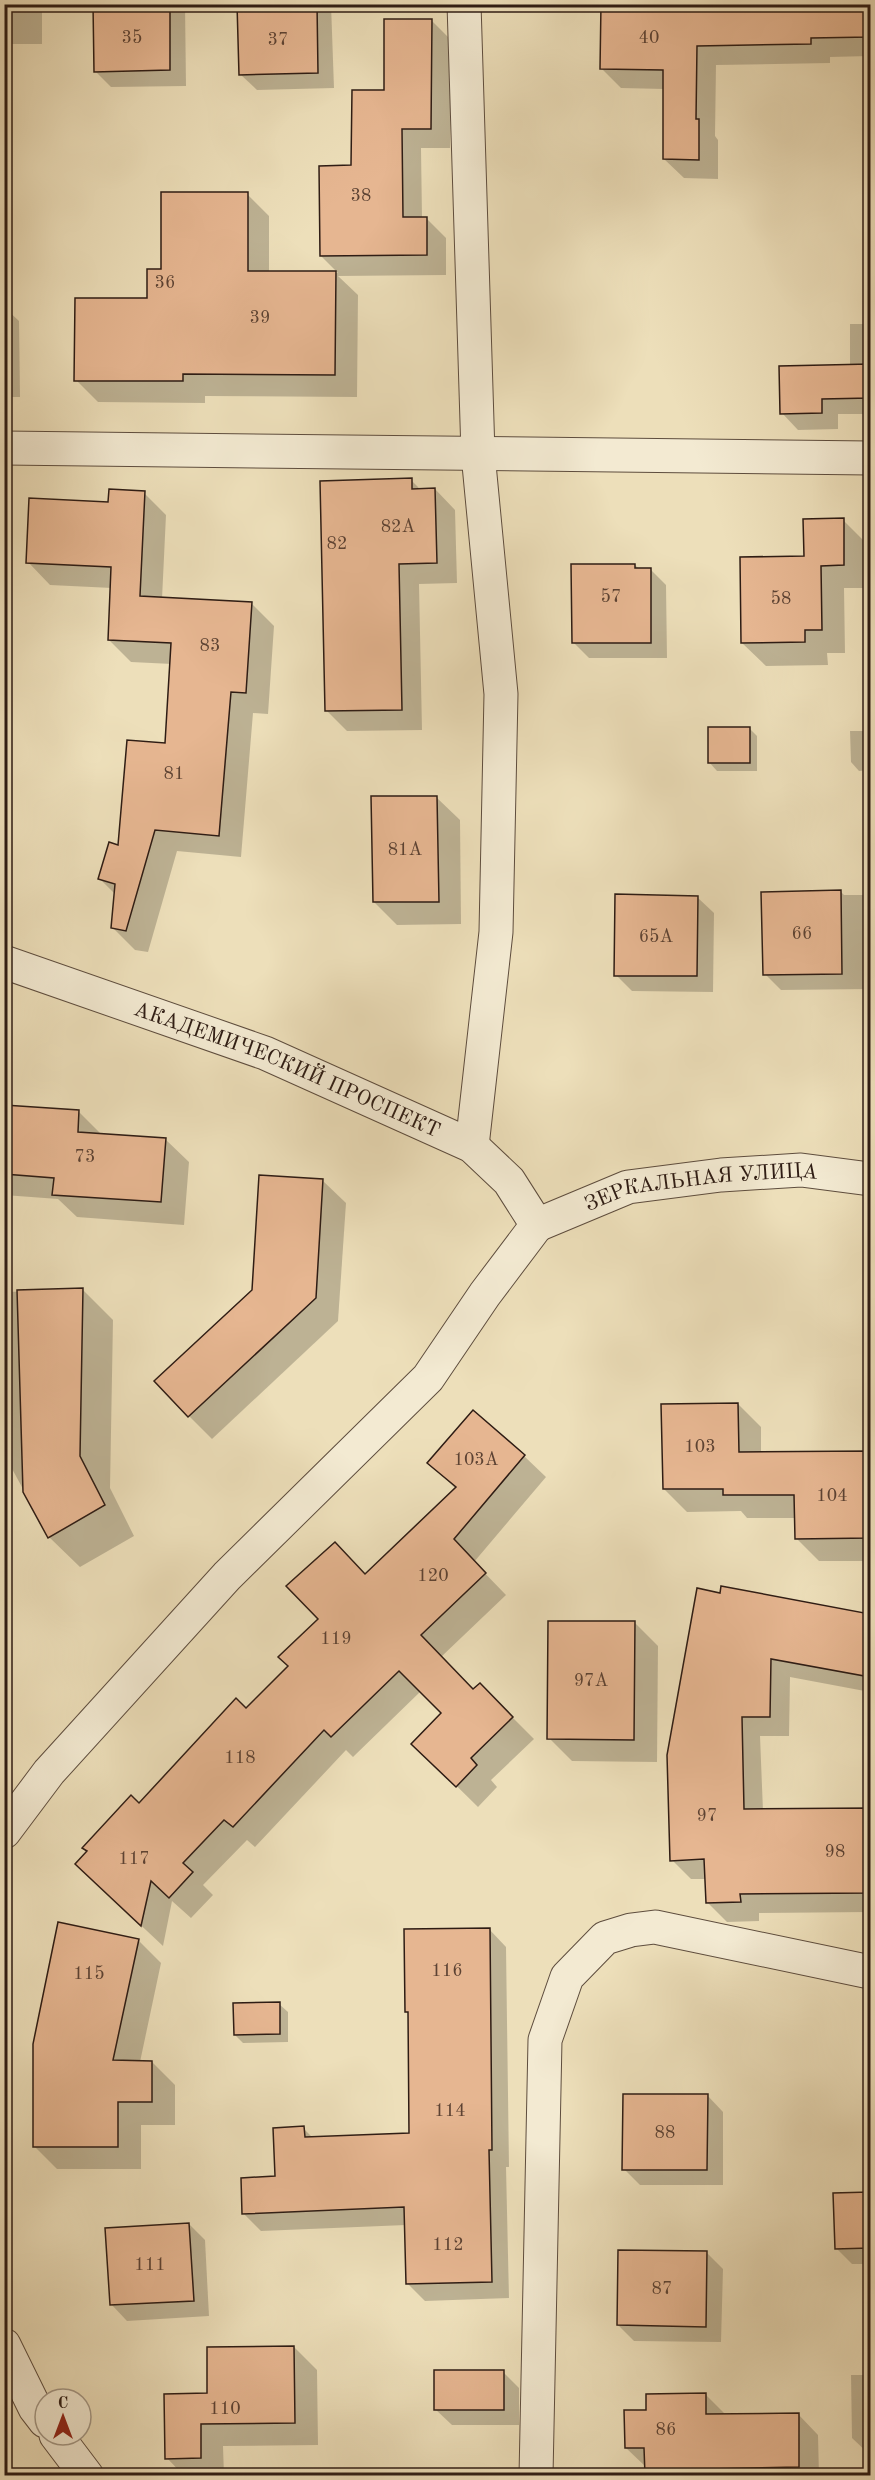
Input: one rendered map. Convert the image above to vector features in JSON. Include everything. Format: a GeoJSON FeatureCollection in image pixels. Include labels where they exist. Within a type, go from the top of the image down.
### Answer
{"type":"FeatureCollection","features":[{"type":"Feature","properties":{"kind":"street"},"geometry":{"type":"LineString","coordinates":[[464,4],[478,454],[501,694],[496,932],[472,1146]]}},
{"type":"Feature","properties":{"kind":"street"},"geometry":{"type":"LineString","coordinates":[[4,448],[870,458]]}},
{"type":"Feature","properties":{"kind":"street","name":"АКАДЕМИЧЕСКИЙ ПРОСПЕКТ"},"geometry":{"type":"LineString","coordinates":[[4,962],[265,1053],[472,1146],[509,1181],[537,1225]]}},
{"type":"Feature","properties":{"kind":"street","name":"ЗЕРКАЛЬНАЯ УЛИЦА"},"geometry":{"type":"LineString","coordinates":[[537,1225],[628,1187],[722,1175],[801,1170],[870,1179]]}},
{"type":"Feature","properties":{"kind":"street"},"geometry":{"type":"LineString","coordinates":[[4,1832],[49,1772],[227,1576],[428,1378],[485,1294],[537,1225]]}},
{"type":"Feature","properties":{"kind":"street"},"geometry":{"type":"LineString","coordinates":[[536,2475],[545,2040],[567,1977],[605,1938],[631,1930],[655,1927],[870,1972]]}},
{"type":"Feature","properties":{"kind":"street"},"geometry":{"type":"LineString","coordinates":[[4,2345],[33,2404]]}},
{"type":"Feature","properties":{"kind":"street"},"geometry":{"type":"LineString","coordinates":[[65,2447],[87,2475]]}},
{"type":"Feature","properties":{"kind":"building"},"geometry":{"type":"Polygon","coordinates":[[[93,4],[170,4],[170,70],[94,72],[93,4]]]}},
{"type":"Feature","properties":{"kind":"building"},"geometry":{"type":"Polygon","coordinates":[[[237,4],[317,4],[318,73],[239,75],[237,4]]]}},
{"type":"Feature","properties":{"kind":"building"},"geometry":{"type":"Polygon","coordinates":[[[601,4],[870,4],[870,37],[811,38],[811,44],[697,46],[696,119],[699,119],[699,160],[663,159],[663,70],[600,69],[601,4]]]}},
{"type":"Feature","properties":{"kind":"building"},"geometry":{"type":"Polygon","coordinates":[[[384,19],[432,19],[431,129],[402,129],[403,217],[427,217],[427,255],[320,256],[319,166],[351,165],[352,90],[384,90],[384,19]]]}},
{"type":"Feature","properties":{"kind":"building"},"geometry":{"type":"Polygon","coordinates":[[[161,192],[248,192],[248,271],[336,271],[335,375],[183,374],[183,381],[74,381],[75,298],[147,298],[147,269],[161,269],[161,192]]]}},
{"type":"Feature","properties":{"kind":"building"},"geometry":{"type":"Polygon","coordinates":[[[870,364],[870,398],[822,399],[822,413],[780,414],[779,366],[870,364]]]}},
{"type":"Feature","properties":{"kind":"building"},"geometry":{"type":"Polygon","coordinates":[[[412,478],[412,489],[435,488],[437,563],[399,564],[402,710],[325,711],[320,481],[412,478]]]}},
{"type":"Feature","properties":{"kind":"building"},"geometry":{"type":"Polygon","coordinates":[[[109,489],[145,491],[140,596],[252,602],[246,693],[231,692],[219,836],[155,830],[126,931],[111,928],[115,884],[98,879],[109,842],[118,845],[127,740],[165,743],[171,643],[108,640],[111,567],[26,563],[29,498],[108,502],[109,489]]]}},
{"type":"Feature","properties":{"kind":"building"},"geometry":{"type":"Polygon","coordinates":[[[844,518],[844,565],[821,566],[822,630],[805,630],[805,642],[741,643],[740,557],[804,556],[803,519],[844,518]]]}},
{"type":"Feature","properties":{"kind":"building"},"geometry":{"type":"Polygon","coordinates":[[[571,564],[635,564],[635,568],[651,568],[651,643],[572,643],[571,564]]]}},
{"type":"Feature","properties":{"kind":"building"},"geometry":{"type":"Polygon","coordinates":[[[708,727],[750,727],[750,763],[708,763],[708,727]]]}},
{"type":"Feature","properties":{"kind":"building"},"geometry":{"type":"Polygon","coordinates":[[[371,796],[437,796],[439,902],[373,902],[371,796]]]}},
{"type":"Feature","properties":{"kind":"building"},"geometry":{"type":"Polygon","coordinates":[[[841,890],[842,974],[763,975],[761,892],[841,890]]]}},
{"type":"Feature","properties":{"kind":"building"},"geometry":{"type":"Polygon","coordinates":[[[615,894],[698,896],[697,976],[614,976],[615,894]]]}},
{"type":"Feature","properties":{"kind":"building"},"geometry":{"type":"Polygon","coordinates":[[[4,1105],[79,1110],[78,1132],[166,1138],[161,1202],[52,1195],[54,1178],[4,1174],[4,1105]]]}},
{"type":"Feature","properties":{"kind":"building"},"geometry":{"type":"Polygon","coordinates":[[[259,1175],[323,1179],[316,1298],[188,1417],[154,1381],[252,1290],[259,1175]]]}},
{"type":"Feature","properties":{"kind":"building"},"geometry":{"type":"Polygon","coordinates":[[[83,1288],[80,1456],[105,1505],[48,1538],[23,1492],[17,1290],[83,1288]]]}},
{"type":"Feature","properties":{"kind":"building"},"geometry":{"type":"Polygon","coordinates":[[[738,1403],[739,1452],[870,1451],[870,1538],[795,1539],[794,1495],[723,1495],[723,1489],[663,1489],[661,1404],[738,1403]]]}},
{"type":"Feature","properties":{"kind":"building"},"geometry":{"type":"Polygon","coordinates":[[[473,1410],[525,1455],[454,1539],[486,1573],[421,1635],[473,1689],[480,1683],[513,1717],[471,1758],[477,1765],[456,1787],[411,1744],[441,1713],[399,1671],[331,1737],[324,1730],[233,1827],[224,1820],[183,1863],[193,1872],[169,1898],[151,1881],[141,1926],[75,1864],[87,1851],[82,1848],[131,1795],[139,1803],[236,1698],[246,1708],[288,1666],[278,1657],[318,1619],[286,1586],[335,1542],[365,1574],[456,1487],[427,1463],[473,1410]]]}},
{"type":"Feature","properties":{"kind":"building"},"geometry":{"type":"Polygon","coordinates":[[[721,1586],[870,1614],[870,1677],[771,1659],[770,1717],[742,1717],[744,1809],[870,1808],[870,1893],[740,1894],[741,1902],[706,1903],[704,1859],[670,1861],[667,1755],[697,1588],[720,1593],[721,1586]]]}},
{"type":"Feature","properties":{"kind":"building"},"geometry":{"type":"Polygon","coordinates":[[[548,1621],[635,1621],[634,1740],[547,1739],[548,1621]]]}},
{"type":"Feature","properties":{"kind":"building"},"geometry":{"type":"Polygon","coordinates":[[[58,1922],[139,1939],[113,2060],[152,2061],[152,2102],[118,2102],[118,2147],[33,2147],[33,2044],[58,1922]]]}},
{"type":"Feature","properties":{"kind":"building"},"geometry":{"type":"Polygon","coordinates":[[[490,1928],[492,2150],[489,2150],[492,2282],[406,2284],[404,2207],[242,2214],[241,2178],[275,2176],[273,2128],[304,2126],[305,2137],[409,2133],[408,2012],[405,2012],[404,1929],[490,1928]]]}},
{"type":"Feature","properties":{"kind":"building"},"geometry":{"type":"Polygon","coordinates":[[[280,2002],[280,2034],[234,2035],[233,2003],[280,2002]]]}},
{"type":"Feature","properties":{"kind":"building"},"geometry":{"type":"Polygon","coordinates":[[[623,2094],[708,2094],[707,2170],[622,2170],[623,2094]]]}},
{"type":"Feature","properties":{"kind":"building"},"geometry":{"type":"Polygon","coordinates":[[[870,2192],[870,2248],[835,2249],[833,2193],[870,2192]]]}},
{"type":"Feature","properties":{"kind":"building"},"geometry":{"type":"Polygon","coordinates":[[[189,2223],[194,2301],[110,2305],[105,2228],[189,2223]]]}},
{"type":"Feature","properties":{"kind":"building"},"geometry":{"type":"Polygon","coordinates":[[[618,2250],[707,2251],[706,2327],[617,2325],[618,2250]]]}},
{"type":"Feature","properties":{"kind":"building"},"geometry":{"type":"Polygon","coordinates":[[[294,2346],[295,2423],[201,2424],[201,2458],[165,2459],[164,2394],[207,2393],[207,2347],[294,2346]]]}},
{"type":"Feature","properties":{"kind":"building"},"geometry":{"type":"Polygon","coordinates":[[[434,2370],[504,2370],[504,2410],[434,2410],[434,2370]]]}},
{"type":"Feature","properties":{"kind":"building"},"geometry":{"type":"Polygon","coordinates":[[[706,2393],[706,2414],[799,2413],[799,2467],[708,2469],[708,2475],[645,2475],[644,2448],[625,2448],[624,2410],[646,2410],[646,2394],[706,2393]]]}}]}
